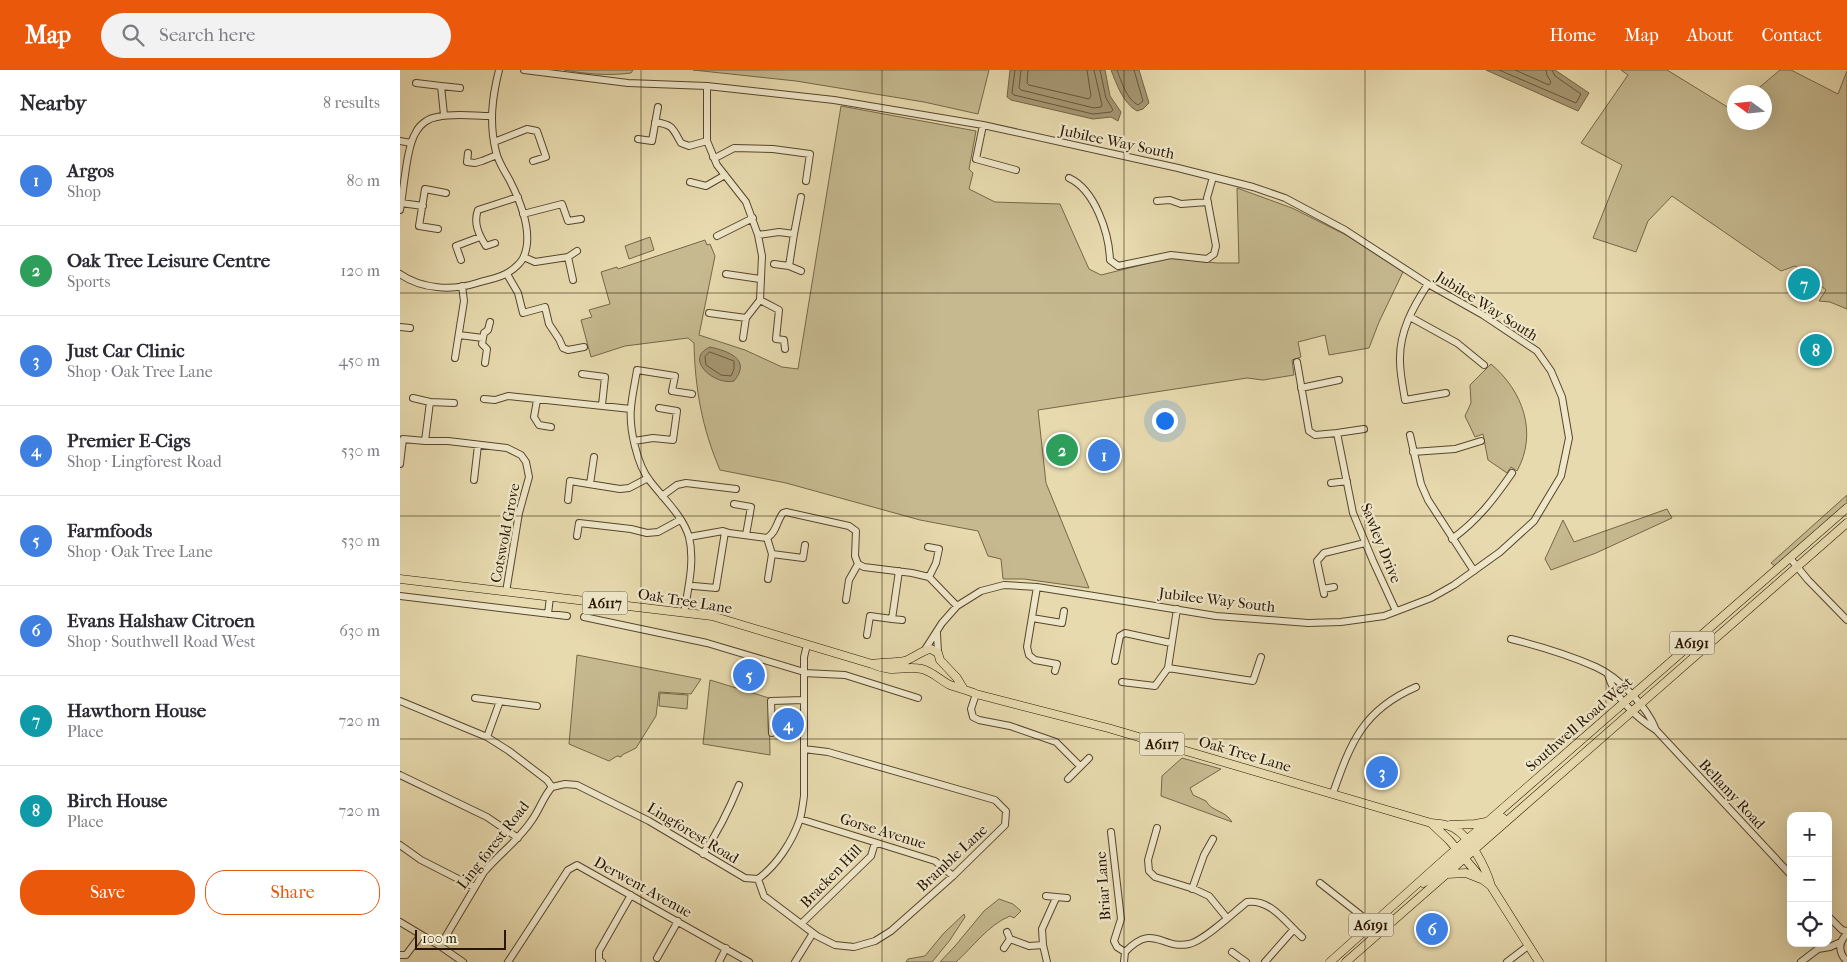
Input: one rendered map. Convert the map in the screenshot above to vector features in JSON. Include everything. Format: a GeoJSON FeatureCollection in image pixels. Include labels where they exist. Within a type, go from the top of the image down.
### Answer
{"type":"FeatureCollection","features":[{"type":"Feature","properties":{"kind":"main road","name":"Southwell Road West"},"geometry":{"type":"LineString","coordinates":[[1471,845],[1488,822],[1847,508]]}},
{"type":"Feature","properties":{"kind":"main road","name":"Southwell Road West"},"geometry":{"type":"LineString","coordinates":[[1330,962],[1412,888],[1526,804],[1847,523]]}},
{"type":"Feature","properties":{"kind":"main road","name":"Oak Tree Lane"},"geometry":{"type":"LineString","coordinates":[[400,579],[712,616],[884,669],[927,670],[950,684],[976,694],[1108,728],[1431,823],[1446,825],[1456,829],[1471,845]]}},
{"type":"Feature","properties":{"kind":"main road","name":"Oak Tree Lane"},"geometry":{"type":"LineString","coordinates":[[872,664],[903,661],[931,650],[957,678],[963,688]]}},
{"type":"Feature","properties":{"kind":"main road"},"geometry":{"type":"LineString","coordinates":[[922,652],[918,660],[927,670],[939,667],[939,657]]}},
{"type":"Feature","properties":{"kind":"main road"},"geometry":{"type":"LineString","coordinates":[[1446,825],[1488,822]]}},
{"type":"Feature","properties":{"kind":"main road","name":"Oak Tree Lane"},"geometry":{"type":"LineString","coordinates":[[1431,823],[1461,853]]}},
{"type":"Feature","properties":{"kind":"main road"},"geometry":{"type":"LineString","coordinates":[[1461,853],[1466,851],[1471,845]]}},
{"type":"Feature","properties":{"kind":"main road","name":"A6117"},"geometry":{"type":"LineString","coordinates":[[1471,845],[1488,874],[1491,886],[1539,962]]}},
{"type":"Feature","properties":{"kind":"main road","name":"Southwell Road West"},"geometry":{"type":"LineString","coordinates":[[1346,962],[1447,874],[1461,853]]}},
{"type":"Feature","properties":{"kind":"main road","name":"A6117"},"geometry":{"type":"LineString","coordinates":[[1461,853],[1482,879],[1491,886]]}},
{"type":"Feature","properties":{"kind":"main road"},"geometry":{"type":"LineString","coordinates":[[1447,874],[1466,873],[1482,879]]}},
{"type":"Feature","properties":{"kind":"street"},"geometry":{"type":"LineString","coordinates":[[400,274],[411,282],[428,286],[462,286],[507,274],[524,257],[526,234],[523,214],[518,197],[497,155],[494,142],[491,116],[492,96],[499,70]]}},
{"type":"Feature","properties":{"kind":"street","name":"Jubilee Way South"},"geometry":{"type":"LineString","coordinates":[[524,70],[628,83],[707,86],[834,100],[983,125],[1253,187],[1284,198],[1346,230],[1428,284],[1484,315],[1537,351],[1551,371],[1562,397],[1569,438],[1561,476],[1534,521],[1500,552],[1439,594],[1384,616],[1350,621],[1308,623],[1216,616],[1037,587],[1004,585],[992,587],[968,598],[957,606],[942,623],[937,633],[922,652]]}},
{"type":"Feature","properties":{"kind":"street"},"geometry":{"type":"LineString","coordinates":[[416,83],[460,88]]}},
{"type":"Feature","properties":{"kind":"street"},"geometry":{"type":"LineString","coordinates":[[441,86],[444,115]]}},
{"type":"Feature","properties":{"kind":"street"},"geometry":{"type":"LineString","coordinates":[[707,86],[706,141],[713,157],[741,194],[752,218],[762,256],[760,300],[746,318],[743,338]]}},
{"type":"Feature","properties":{"kind":"street"},"geometry":{"type":"LineString","coordinates":[[638,139],[652,141],[658,107]]}},
{"type":"Feature","properties":{"kind":"street"},"geometry":{"type":"LineString","coordinates":[[400,210],[402,183],[410,142],[416,130],[425,122],[444,115],[491,116]]}},
{"type":"Feature","properties":{"kind":"street"},"geometry":{"type":"LineString","coordinates":[[655,122],[669,124],[674,128],[680,143],[689,146],[706,141]]}},
{"type":"Feature","properties":{"kind":"street"},"geometry":{"type":"LineString","coordinates":[[983,125],[976,159],[1016,170]]}},
{"type":"Feature","properties":{"kind":"street"},"geometry":{"type":"LineString","coordinates":[[494,142],[527,130],[537,131],[546,158],[532,161]]}},
{"type":"Feature","properties":{"kind":"street"},"geometry":{"type":"LineString","coordinates":[[400,141],[410,142]]}},
{"type":"Feature","properties":{"kind":"street"},"geometry":{"type":"LineString","coordinates":[[713,157],[717,158],[734,148],[774,149],[810,154],[806,181]]}},
{"type":"Feature","properties":{"kind":"street"},"geometry":{"type":"LineString","coordinates":[[468,153],[467,162],[475,163],[497,155]]}},
{"type":"Feature","properties":{"kind":"street"},"geometry":{"type":"LineString","coordinates":[[690,182],[706,186],[725,175]]}},
{"type":"Feature","properties":{"kind":"street"},"geometry":{"type":"LineString","coordinates":[[1069,178],[1082,186],[1096,209],[1107,234],[1110,260],[1118,266],[1124,266],[1154,257],[1171,255],[1204,259],[1210,258],[1214,254],[1216,246],[1208,202],[1213,177]]}},
{"type":"Feature","properties":{"kind":"street"},"geometry":{"type":"LineString","coordinates":[[438,229],[419,226],[426,189],[446,193]]}},
{"type":"Feature","properties":{"kind":"street"},"geometry":{"type":"LineString","coordinates":[[495,243],[486,246],[480,237],[475,217],[478,210],[518,197]]}},
{"type":"Feature","properties":{"kind":"street"},"geometry":{"type":"LineString","coordinates":[[789,266],[801,197]]}},
{"type":"Feature","properties":{"kind":"street"},"geometry":{"type":"LineString","coordinates":[[1156,201],[1170,200],[1181,204],[1208,202]]}},
{"type":"Feature","properties":{"kind":"street"},"geometry":{"type":"LineString","coordinates":[[401,203],[423,206]]}},
{"type":"Feature","properties":{"kind":"street"},"geometry":{"type":"LineString","coordinates":[[523,214],[562,204],[568,222],[581,219]]}},
{"type":"Feature","properties":{"kind":"street"},"geometry":{"type":"LineString","coordinates":[[718,236],[752,218]]}},
{"type":"Feature","properties":{"kind":"street"},"geometry":{"type":"LineString","coordinates":[[758,236],[779,232],[794,234]]}},
{"type":"Feature","properties":{"kind":"street"},"geometry":{"type":"LineString","coordinates":[[461,260],[456,246],[480,237]]}},
{"type":"Feature","properties":{"kind":"street"},"geometry":{"type":"LineString","coordinates":[[524,257],[535,262],[568,257],[578,251]]}},
{"type":"Feature","properties":{"kind":"street"},"geometry":{"type":"LineString","coordinates":[[568,257],[572,280]]}},
{"type":"Feature","properties":{"kind":"street"},"geometry":{"type":"LineString","coordinates":[[774,264],[789,266],[801,271]]}},
{"type":"Feature","properties":{"kind":"street"},"geometry":{"type":"LineString","coordinates":[[507,274],[518,292],[523,313],[545,307],[549,324],[563,348],[568,350],[584,347]]}},
{"type":"Feature","properties":{"kind":"street"},"geometry":{"type":"LineString","coordinates":[[726,274],[760,279]]}},
{"type":"Feature","properties":{"kind":"street"},"geometry":{"type":"LineString","coordinates":[[1428,284],[1405,328],[1401,345],[1400,362],[1405,400],[1446,393]]}},
{"type":"Feature","properties":{"kind":"street"},"geometry":{"type":"LineString","coordinates":[[455,358],[464,300],[462,286]]}},
{"type":"Feature","properties":{"kind":"street"},"geometry":{"type":"LineString","coordinates":[[760,300],[779,310],[776,338],[784,340],[784,349]]}},
{"type":"Feature","properties":{"kind":"street"},"geometry":{"type":"LineString","coordinates":[[709,313],[746,318]]}},
{"type":"Feature","properties":{"kind":"street"},"geometry":{"type":"LineString","coordinates":[[1410,317],[1457,343],[1484,365]]}},
{"type":"Feature","properties":{"kind":"street"},"geometry":{"type":"LineString","coordinates":[[485,363],[487,350],[482,344],[484,333],[488,330],[490,322]]}},
{"type":"Feature","properties":{"kind":"street"},"geometry":{"type":"LineString","coordinates":[[400,326],[410,328]]}},
{"type":"Feature","properties":{"kind":"street"},"geometry":{"type":"LineString","coordinates":[[459,335],[483,338]]}},
{"type":"Feature","properties":{"kind":"street"},"geometry":{"type":"LineString","coordinates":[[1297,362],[1309,430],[1315,435],[1364,429]]}},
{"type":"Feature","properties":{"kind":"street"},"geometry":{"type":"LineString","coordinates":[[684,613],[690,573],[691,554],[689,537],[680,520],[648,478],[634,440],[631,409],[637,370],[675,376],[672,391],[692,394]]}},
{"type":"Feature","properties":{"kind":"street"},"geometry":{"type":"LineString","coordinates":[[582,374],[605,377],[602,405]]}},
{"type":"Feature","properties":{"kind":"street"},"geometry":{"type":"LineString","coordinates":[[1301,388],[1339,380]]}},
{"type":"Feature","properties":{"kind":"street"},"geometry":{"type":"LineString","coordinates":[[484,399],[495,400],[508,396],[631,409]]}},
{"type":"Feature","properties":{"kind":"street"},"geometry":{"type":"LineString","coordinates":[[413,398],[430,402],[454,403]]}},
{"type":"Feature","properties":{"kind":"street"},"geometry":{"type":"LineString","coordinates":[[537,400],[534,417],[539,425],[551,427]]}},
{"type":"Feature","properties":{"kind":"street"},"geometry":{"type":"LineString","coordinates":[[425,441],[430,402]]}},
{"type":"Feature","properties":{"kind":"street"},"geometry":{"type":"LineString","coordinates":[[634,440],[653,438],[673,440],[677,411],[659,408]]}},
{"type":"Feature","properties":{"kind":"street","name":"Sawley Drive"},"geometry":{"type":"LineString","coordinates":[[1337,433],[1353,513],[1396,611]]}},
{"type":"Feature","properties":{"kind":"street"},"geometry":{"type":"LineString","coordinates":[[1410,435],[1421,484],[1428,500],[1474,571]]}},
{"type":"Feature","properties":{"kind":"street"},"geometry":{"type":"LineString","coordinates":[[400,464],[402,439]]}},
{"type":"Feature","properties":{"kind":"street","name":"Cotswold Grove"},"geometry":{"type":"LineString","coordinates":[[402,439],[496,446],[514,450],[526,462],[529,477],[520,513],[506,592]]}},
{"type":"Feature","properties":{"kind":"street"},"geometry":{"type":"LineString","coordinates":[[1413,452],[1455,449],[1481,441]]}},
{"type":"Feature","properties":{"kind":"street"},"geometry":{"type":"LineString","coordinates":[[474,480],[478,445]]}},
{"type":"Feature","properties":{"kind":"street"},"geometry":{"type":"LineString","coordinates":[[590,484],[594,457]]}},
{"type":"Feature","properties":{"kind":"street"},"geometry":{"type":"LineString","coordinates":[[1452,539],[1471,524],[1494,500],[1512,473]]}},
{"type":"Feature","properties":{"kind":"street"},"geometry":{"type":"LineString","coordinates":[[568,500],[570,481],[620,489],[629,488],[648,478]]}},
{"type":"Feature","properties":{"kind":"street"},"geometry":{"type":"LineString","coordinates":[[1331,483],[1347,481]]}},
{"type":"Feature","properties":{"kind":"street"},"geometry":{"type":"LineString","coordinates":[[662,496],[677,485],[686,483],[736,489]]}},
{"type":"Feature","properties":{"kind":"street"},"geometry":{"type":"LineString","coordinates":[[734,504],[751,507],[746,536]]}},
{"type":"Feature","properties":{"kind":"street"},"geometry":{"type":"LineString","coordinates":[[689,537],[723,531],[767,538],[774,534],[783,513],[849,526],[856,532],[857,536],[855,556],[858,564],[864,567],[929,577],[957,606]]}},
{"type":"Feature","properties":{"kind":"street"},"geometry":{"type":"LineString","coordinates":[[577,536],[579,523],[631,529],[647,533],[658,532],[680,520]]}},
{"type":"Feature","properties":{"kind":"street"},"geometry":{"type":"LineString","coordinates":[[694,586],[716,588],[725,532]]}},
{"type":"Feature","properties":{"kind":"street"},"geometry":{"type":"LineString","coordinates":[[767,538],[772,554],[768,579]]}},
{"type":"Feature","properties":{"kind":"street"},"geometry":{"type":"LineString","coordinates":[[1334,587],[1324,592],[1317,561],[1324,553],[1365,542]]}},
{"type":"Feature","properties":{"kind":"street"},"geometry":{"type":"LineString","coordinates":[[772,554],[803,558],[806,544]]}},
{"type":"Feature","properties":{"kind":"street"},"geometry":{"type":"LineString","coordinates":[[928,546],[939,549],[936,563],[929,577]]}},
{"type":"Feature","properties":{"kind":"street"},"geometry":{"type":"LineString","coordinates":[[1790,558],[1808,580],[1847,620]]}},
{"type":"Feature","properties":{"kind":"street"},"geometry":{"type":"LineString","coordinates":[[846,600],[849,580],[858,564]]}},
{"type":"Feature","properties":{"kind":"street"},"geometry":{"type":"LineString","coordinates":[[892,619],[899,571]]}},
{"type":"Feature","properties":{"kind":"street"},"geometry":{"type":"LineString","coordinates":[[1037,587],[1027,647],[1029,655],[1035,660],[1057,664],[1055,671]]}},
{"type":"Feature","properties":{"kind":"street"},"geometry":{"type":"LineString","coordinates":[[400,596],[567,616]]}},
{"type":"Feature","properties":{"kind":"street"},"geometry":{"type":"LineString","coordinates":[[548,614],[550,597]]}},
{"type":"Feature","properties":{"kind":"street"},"geometry":{"type":"LineString","coordinates":[[1122,682],[1155,686],[1168,668],[1177,609]]}},
{"type":"Feature","properties":{"kind":"street"},"geometry":{"type":"LineString","coordinates":[[1032,618],[1062,623],[1064,611]]}},
{"type":"Feature","properties":{"kind":"street"},"geometry":{"type":"LineString","coordinates":[[867,635],[870,616],[902,620]]}},
{"type":"Feature","properties":{"kind":"street"},"geometry":{"type":"LineString","coordinates":[[584,617],[700,641],[804,672],[845,675],[918,698]]}},
{"type":"Feature","properties":{"kind":"street"},"geometry":{"type":"LineString","coordinates":[[937,633],[939,657]]}},
{"type":"Feature","properties":{"kind":"street"},"geometry":{"type":"LineString","coordinates":[[1115,661],[1120,636],[1125,633],[1171,643]]}},
{"type":"Feature","properties":{"kind":"street","name":"Bellamy Road"},"geometry":{"type":"LineString","coordinates":[[1511,640],[1597,667],[1617,680],[1632,695],[1652,720],[1656,730]]}},
{"type":"Feature","properties":{"kind":"street"},"geometry":{"type":"LineString","coordinates":[[758,879],[770,870],[787,845],[800,819],[804,796],[804,655],[807,644]]}},
{"type":"Feature","properties":{"kind":"street"},"geometry":{"type":"LineString","coordinates":[[1168,668],[1253,681],[1260,657]]}},
{"type":"Feature","properties":{"kind":"street","name":"Bellamy Road"},"geometry":{"type":"LineString","coordinates":[[1608,675],[1611,684],[1633,711],[1646,724],[1656,730],[1787,871]]}},
{"type":"Feature","properties":{"kind":"street"},"geometry":{"type":"LineString","coordinates":[[1332,793],[1353,742],[1370,718],[1392,699],[1416,687]]}},
{"type":"Feature","properties":{"kind":"street"},"geometry":{"type":"LineString","coordinates":[[976,694],[972,709],[973,717],[1010,726],[1056,742],[1080,766]]}},
{"type":"Feature","properties":{"kind":"street"},"geometry":{"type":"LineString","coordinates":[[475,698],[537,706]]}},
{"type":"Feature","properties":{"kind":"street"},"geometry":{"type":"LineString","coordinates":[[772,733],[772,701],[804,700]]}},
{"type":"Feature","properties":{"kind":"street"},"geometry":{"type":"LineString","coordinates":[[487,737],[500,701]]}},
{"type":"Feature","properties":{"kind":"street"},"geometry":{"type":"LineString","coordinates":[[400,702],[487,737],[509,750],[547,780],[552,787]]}},
{"type":"Feature","properties":{"kind":"street","name":"Bramble Lane"},"geometry":{"type":"LineString","coordinates":[[758,879],[764,896],[813,933],[835,945],[854,947],[876,941],[891,931],[953,876],[1005,825],[1006,812],[995,800],[828,752],[804,749]]}},
{"type":"Feature","properties":{"kind":"street"},"geometry":{"type":"LineString","coordinates":[[1068,779],[1088,758]]}},
{"type":"Feature","properties":{"kind":"street"},"geometry":{"type":"LineString","coordinates":[[400,776],[487,817],[518,838]]}},
{"type":"Feature","properties":{"kind":"street","name":"Lingforest Road"},"geometry":{"type":"LineString","coordinates":[[552,787],[565,784],[577,786],[649,821],[745,878],[758,879]]}},
{"type":"Feature","properties":{"kind":"street"},"geometry":{"type":"LineString","coordinates":[[703,854],[718,832],[730,809],[739,785]]}},
{"type":"Feature","properties":{"kind":"street","name":"Ling forest Road"},"geometry":{"type":"LineString","coordinates":[[440,946],[474,887],[492,862],[518,838],[532,820],[545,795],[552,787]]}},
{"type":"Feature","properties":{"kind":"street","name":"Gorse Avenue"},"geometry":{"type":"LineString","coordinates":[[800,819],[935,861],[953,876]]}},
{"type":"Feature","properties":{"kind":"street","name":"Briar Lane"},"geometry":{"type":"LineString","coordinates":[[1111,832],[1121,919],[1114,941],[1117,947],[1124,952],[1124,962]]}},
{"type":"Feature","properties":{"kind":"street"},"geometry":{"type":"LineString","coordinates":[[1154,832],[1148,860],[1149,871],[1155,877],[1192,888],[1209,896],[1227,918]]}},
{"type":"Feature","properties":{"kind":"street"},"geometry":{"type":"LineString","coordinates":[[1192,888],[1204,855],[1213,839]]}},
{"type":"Feature","properties":{"kind":"street","name":"Bracken Hill"},"geometry":{"type":"LineString","coordinates":[[801,924],[871,856],[876,843]]}},
{"type":"Feature","properties":{"kind":"street"},"geometry":{"type":"LineString","coordinates":[[400,845],[421,860],[474,887]]}},
{"type":"Feature","properties":{"kind":"street","name":"Derwent Avenue"},"geometry":{"type":"LineString","coordinates":[[508,962],[568,870],[578,865],[749,962]]}},
{"type":"Feature","properties":{"kind":"street"},"geometry":{"type":"LineString","coordinates":[[1320,883],[1372,924]]}},
{"type":"Feature","properties":{"kind":"street"},"geometry":{"type":"LineString","coordinates":[[602,962],[599,960],[599,951],[632,895]]}},
{"type":"Feature","properties":{"kind":"street"},"geometry":{"type":"LineString","coordinates":[[1046,896],[1067,898]]}},
{"type":"Feature","properties":{"kind":"street"},"geometry":{"type":"LineString","coordinates":[[1047,962],[1042,945],[1042,929],[1056,898]]}},
{"type":"Feature","properties":{"kind":"street"},"geometry":{"type":"LineString","coordinates":[[1124,952],[1138,940],[1152,937],[1178,944],[1190,944],[1202,938],[1247,902],[1256,901],[1268,905],[1302,936]]}},
{"type":"Feature","properties":{"kind":"street"},"geometry":{"type":"LineString","coordinates":[[657,958],[678,921]]}},
{"type":"Feature","properties":{"kind":"street"},"geometry":{"type":"LineString","coordinates":[[1832,921],[1844,935]]}},
{"type":"Feature","properties":{"kind":"street"},"geometry":{"type":"LineString","coordinates":[[400,922],[463,962]]}},
{"type":"Feature","properties":{"kind":"street"},"geometry":{"type":"LineString","coordinates":[[1266,962],[1294,929]]}},
{"type":"Feature","properties":{"kind":"street"},"geometry":{"type":"LineString","coordinates":[[1007,932],[1010,939],[1029,946],[1042,945]]}},
{"type":"Feature","properties":{"kind":"street"},"geometry":{"type":"LineString","coordinates":[[795,962],[813,933]]}},
{"type":"Feature","properties":{"kind":"street"},"geometry":{"type":"LineString","coordinates":[[400,955],[406,955],[421,935]]}},
{"type":"Feature","properties":{"kind":"street"},"geometry":{"type":"LineString","coordinates":[[1832,945],[1844,935]]}},
{"type":"Feature","properties":{"kind":"street"},"geometry":{"type":"LineString","coordinates":[[1842,955],[1840,947],[1844,935]]}},
{"type":"Feature","properties":{"kind":"street"},"geometry":{"type":"LineString","coordinates":[[1004,948],[1010,939]]}},
{"type":"Feature","properties":{"kind":"street"},"geometry":{"type":"LineString","coordinates":[[1507,962],[1528,946]]}},
{"type":"Feature","properties":{"kind":"street"},"geometry":{"type":"LineString","coordinates":[[1801,962],[1818,949],[1830,947],[1847,961]]}},
{"type":"Feature","properties":{"kind":"street"},"geometry":{"type":"LineString","coordinates":[[719,962],[726,948]]}},
{"type":"Feature","properties":{"kind":"street"},"geometry":{"type":"LineString","coordinates":[[1234,957],[1246,962]]}},
{"type":"Feature","properties":{"kind":"shaded area"},"geometry":{"type":"Polygon","coordinates":[[[564,70],[633,70],[631,73],[605,74],[564,70]]]}},
{"type":"Feature","properties":{"kind":"shaded area"},"geometry":{"type":"Polygon","coordinates":[[[693,70],[989,70],[978,114],[924,102],[796,81],[693,70]]]}},
{"type":"Feature","properties":{"kind":"shaded area"},"geometry":{"type":"Polygon","coordinates":[[[1621,70],[1667,70],[1727,107],[1727,130],[1772,130],[1772,85],[1762,85],[1780,70],[1791,70],[1838,94],[1847,71],[1847,309],[1830,302],[1819,301],[1826,290],[1795,266],[1781,271],[1672,196],[1648,221],[1636,252],[1593,238],[1622,165],[1581,143],[1628,75],[1621,70]]]}},
{"type":"Feature","properties":{"kind":"shaded area"},"geometry":{"type":"Polygon","coordinates":[[[841,106],[976,131],[969,169],[973,173],[969,189],[995,202],[1060,204],[1089,269],[1101,275],[1169,258],[1217,263],[1239,263],[1237,188],[1292,208],[1346,235],[1403,272],[1369,348],[1329,355],[1325,335],[1298,342],[1301,357],[1292,360],[1294,375],[1263,380],[1247,378],[1038,410],[1046,483],[1089,588],[1024,579],[1003,579],[1001,559],[988,556],[978,531],[920,520],[786,483],[720,470],[704,423],[696,376],[694,343],[688,338],[625,346],[591,357],[581,320],[592,317],[589,310],[610,304],[601,272],[617,267],[618,269],[705,240],[707,245],[710,244],[715,256],[699,335],[745,350],[782,367],[798,369],[841,106]]]}},
{"type":"Feature","properties":{"kind":"shaded area"},"geometry":{"type":"Polygon","coordinates":[[[650,237],[654,250],[629,259],[625,246],[650,237]]]}},
{"type":"Feature","properties":{"kind":"shaded area"},"geometry":{"type":"Polygon","coordinates":[[[1491,364],[1512,387],[1524,413],[1526,442],[1523,457],[1517,471],[1511,467],[1507,473],[1488,460],[1483,434],[1475,437],[1465,416],[1471,403],[1470,385],[1491,364]]]}},
{"type":"Feature","properties":{"kind":"shaded area"},"geometry":{"type":"Polygon","coordinates":[[[1847,495],[1847,504],[1775,566],[1771,563],[1847,495]]]}},
{"type":"Feature","properties":{"kind":"shaded area"},"geometry":{"type":"Polygon","coordinates":[[[1667,509],[1672,518],[1596,553],[1551,570],[1545,559],[1563,520],[1574,542],[1667,509]]]}},
{"type":"Feature","properties":{"kind":"shaded area"},"geometry":{"type":"Polygon","coordinates":[[[577,655],[701,679],[691,694],[659,692],[656,716],[636,748],[621,757],[617,756],[609,761],[569,744],[577,655]]]}},
{"type":"Feature","properties":{"kind":"shaded area"},"geometry":{"type":"Polygon","coordinates":[[[710,680],[769,698],[770,755],[703,744],[710,680]]]}},
{"type":"Feature","properties":{"kind":"shaded area"},"geometry":{"type":"Polygon","coordinates":[[[660,693],[688,695],[687,709],[659,706],[660,693]]]}},
{"type":"Feature","properties":{"kind":"shaded area"},"geometry":{"type":"Polygon","coordinates":[[[1182,758],[1221,769],[1190,788],[1193,795],[1206,801],[1209,805],[1226,815],[1232,822],[1161,796],[1162,776],[1182,758]]]}},
{"type":"Feature","properties":{"kind":"shaded area"},"geometry":{"type":"Polygon","coordinates":[[[999,899],[1013,904],[1021,911],[1014,918],[1010,916],[995,925],[956,962],[940,962],[984,911],[999,899]]]}},
{"type":"Feature","properties":{"kind":"shaded area"},"geometry":{"type":"Polygon","coordinates":[[[964,914],[965,917],[950,940],[932,962],[906,962],[908,959],[925,956],[943,934],[964,914]]]}},
{"type":"Feature","properties":{"kind":"water"},"geometry":{"type":"Polygon","coordinates":[[[1010,70],[1105,70],[1110,96],[1121,112],[1118,121],[1111,117],[1093,119],[1011,100],[1007,97],[1010,70]]]}},
{"type":"Feature","properties":{"kind":"water"},"geometry":{"type":"Polygon","coordinates":[[[1111,70],[1139,70],[1149,103],[1143,109],[1137,111],[1132,108],[1121,93],[1111,70]]]}},
{"type":"Feature","properties":{"kind":"water"},"geometry":{"type":"Polygon","coordinates":[[[1486,70],[1555,70],[1589,93],[1578,111],[1486,70]]]}},
{"type":"Feature","properties":{"kind":"water"},"geometry":{"type":"Polygon","coordinates":[[[710,347],[736,357],[740,367],[734,381],[718,379],[711,376],[705,370],[700,358],[702,352],[710,347]]]}},
{"type":"Feature","properties":{"kind":"place","name":"Hawthorn House"},"geometry":{"type":"Point","coordinates":[1804,284]}},
{"type":"Feature","properties":{"kind":"place","name":"Birch House"},"geometry":{"type":"Point","coordinates":[1816,350]}},
{"type":"Feature","properties":{"kind":"place","name":"Oak Tree Leisure Centre"},"geometry":{"type":"Point","coordinates":[1062,450]}},
{"type":"Feature","properties":{"kind":"place","name":"Argos"},"geometry":{"type":"Point","coordinates":[1104,455]}},
{"type":"Feature","properties":{"kind":"place","name":"Farmfoods"},"geometry":{"type":"Point","coordinates":[749,675]}},
{"type":"Feature","properties":{"kind":"place","name":"Premier E-Cigs"},"geometry":{"type":"Point","coordinates":[788,724]}},
{"type":"Feature","properties":{"kind":"place","name":"Just Car Clinic"},"geometry":{"type":"Point","coordinates":[1382,772]}},
{"type":"Feature","properties":{"kind":"place","name":"Evans Halshaw Citroen"},"geometry":{"type":"Point","coordinates":[1432,929]}}]}
